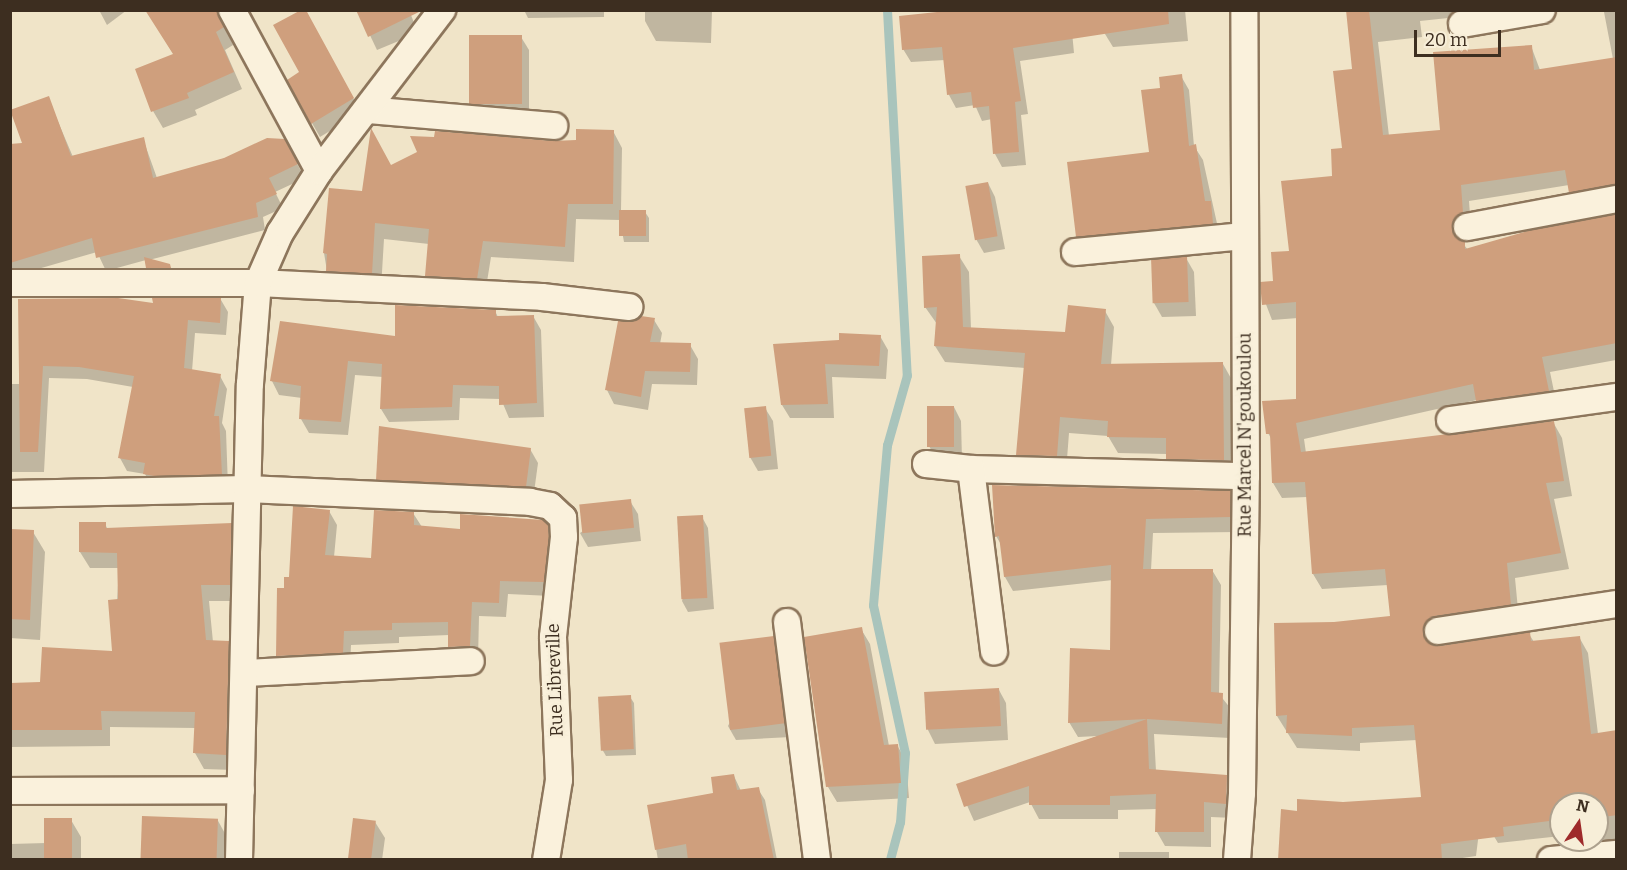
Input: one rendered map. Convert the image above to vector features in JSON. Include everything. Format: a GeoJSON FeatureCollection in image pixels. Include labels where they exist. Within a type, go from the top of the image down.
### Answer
{"type":"FeatureCollection","features":[{"type":"Feature","properties":{"kind":"street"},"geometry":{"type":"LineString","coordinates":[[232,10],[319,171]]}},
{"type":"Feature","properties":{"kind":"street"},"geometry":{"type":"LineString","coordinates":[[239,860],[247,489],[258,283],[280,233],[319,171],[442,10]]}},
{"type":"Feature","properties":{"kind":"street","name":"Rue Marcel N'goukoulou"},"geometry":{"type":"LineString","coordinates":[[1237,860],[1242,794],[1246,476],[1244,10]]}},
{"type":"Feature","properties":{"kind":"street"},"geometry":{"type":"LineString","coordinates":[[1462,24],[1542,10]]}},
{"type":"Feature","properties":{"kind":"street"},"geometry":{"type":"LineString","coordinates":[[367,110],[554,126]]}},
{"type":"Feature","properties":{"kind":"street"},"geometry":{"type":"LineString","coordinates":[[1467,227],[1617,199]]}},
{"type":"Feature","properties":{"kind":"street"},"geometry":{"type":"LineString","coordinates":[[1075,252],[1244,236]]}},
{"type":"Feature","properties":{"kind":"street"},"geometry":{"type":"LineString","coordinates":[[10,283],[258,283],[542,297],[629,307]]}},
{"type":"Feature","properties":{"kind":"street"},"geometry":{"type":"LineString","coordinates":[[1450,420],[1617,397]]}},
{"type":"Feature","properties":{"kind":"street"},"geometry":{"type":"LineString","coordinates":[[926,464],[970,469],[1246,476]]}},
{"type":"Feature","properties":{"kind":"street"},"geometry":{"type":"LineString","coordinates":[[970,469],[994,652]]}},
{"type":"Feature","properties":{"kind":"street"},"geometry":{"type":"LineString","coordinates":[[10,494],[247,489]]}},
{"type":"Feature","properties":{"kind":"street","name":"Rue Libreville"},"geometry":{"type":"LineString","coordinates":[[247,489],[530,502],[550,506],[563,518],[564,537],[553,637],[559,780],[546,860]]}},
{"type":"Feature","properties":{"kind":"street"},"geometry":{"type":"LineString","coordinates":[[1438,632],[1617,604]]}},
{"type":"Feature","properties":{"kind":"street"},"geometry":{"type":"LineString","coordinates":[[787,622],[817,860]]}},
{"type":"Feature","properties":{"kind":"street"},"geometry":{"type":"LineString","coordinates":[[244,673],[471,661]]}},
{"type":"Feature","properties":{"kind":"street"},"geometry":{"type":"LineString","coordinates":[[10,791],[241,790]]}},
{"type":"Feature","properties":{"kind":"street"},"geometry":{"type":"LineString","coordinates":[[1551,860],[1617,854]]}},
{"type":"Feature","properties":{"kind":"building"},"geometry":{"type":"Polygon","coordinates":[[[145,10],[217,10],[224,27],[216,32],[234,72],[187,93],[189,98],[151,112],[135,69],[173,54],[145,10]]]}},
{"type":"Feature","properties":{"kind":"building"},"geometry":{"type":"Polygon","coordinates":[[[301,10],[306,10],[354,98],[311,124],[287,80],[299,72],[273,25],[301,10]]]}},
{"type":"Feature","properties":{"kind":"building"},"geometry":{"type":"Polygon","coordinates":[[[356,10],[423,10],[368,37],[356,10]]]}},
{"type":"Feature","properties":{"kind":"building"},"geometry":{"type":"Polygon","coordinates":[[[956,10],[1168,10],[1169,24],[1013,48],[1021,101],[1015,102],[1019,152],[993,154],[989,106],[973,108],[971,92],[947,95],[942,47],[902,50],[899,16],[956,10]]]}},
{"type":"Feature","properties":{"kind":"building"},"geometry":{"type":"Polygon","coordinates":[[[1346,10],[1369,10],[1383,135],[1440,130],[1433,52],[1532,45],[1534,70],[1617,57],[1617,184],[1569,193],[1565,170],[1461,185],[1463,213],[1453,222],[1452,229],[1456,237],[1465,241],[1465,249],[1531,230],[1617,214],[1617,343],[1542,357],[1549,391],[1476,401],[1473,384],[1296,423],[1301,452],[1554,421],[1564,481],[1546,483],[1561,553],[1507,563],[1511,605],[1435,616],[1424,625],[1423,634],[1432,645],[1440,646],[1530,632],[1531,641],[1580,636],[1591,734],[1617,730],[1617,815],[1609,816],[1609,792],[1549,792],[1549,821],[1503,827],[1504,836],[1441,844],[1442,860],[1278,860],[1281,809],[1297,811],[1297,799],[1343,802],[1421,797],[1414,725],[1352,728],[1352,736],[1286,733],[1287,715],[1276,716],[1274,623],[1334,622],[1390,616],[1385,569],[1312,574],[1305,482],[1272,483],[1270,434],[1266,434],[1262,401],[1296,399],[1296,302],[1262,305],[1260,282],[1273,281],[1271,252],[1289,251],[1281,181],[1332,176],[1331,149],[1342,148],[1333,71],[1352,69],[1346,10]]]}},
{"type":"Feature","properties":{"kind":"building"},"geometry":{"type":"Polygon","coordinates":[[[469,35],[522,35],[522,104],[469,104],[469,35]]]}},
{"type":"Feature","properties":{"kind":"building"},"geometry":{"type":"Polygon","coordinates":[[[1182,74],[1189,146],[1196,144],[1205,201],[1211,201],[1213,224],[1076,237],[1067,162],[1149,152],[1141,90],[1160,88],[1159,77],[1182,74]]]}},
{"type":"Feature","properties":{"kind":"building"},"geometry":{"type":"Polygon","coordinates":[[[49,96],[71,156],[144,137],[153,178],[224,158],[267,138],[285,139],[298,164],[269,178],[277,194],[256,203],[258,217],[96,258],[92,238],[10,263],[10,144],[22,143],[10,110],[49,96]]]}},
{"type":"Feature","properties":{"kind":"building"},"geometry":{"type":"Polygon","coordinates":[[[371,128],[391,165],[417,152],[410,136],[434,137],[435,131],[553,141],[576,140],[576,129],[614,130],[613,204],[568,204],[565,247],[483,241],[477,279],[425,276],[429,229],[375,223],[372,274],[326,271],[327,254],[323,253],[329,188],[362,191],[371,128]]]}},
{"type":"Feature","properties":{"kind":"building"},"geometry":{"type":"Polygon","coordinates":[[[988,182],[998,236],[975,240],[965,186],[988,182]]]}},
{"type":"Feature","properties":{"kind":"building"},"geometry":{"type":"Polygon","coordinates":[[[619,210],[646,210],[646,236],[619,236],[619,210]]]}},
{"type":"Feature","properties":{"kind":"building"},"geometry":{"type":"Polygon","coordinates":[[[960,254],[963,327],[1065,332],[1068,305],[1106,309],[1101,364],[1223,362],[1224,460],[1166,459],[1166,438],[1107,437],[1108,421],[1060,417],[1057,456],[1016,455],[1025,353],[934,346],[937,307],[924,308],[922,256],[960,254]]]}},
{"type":"Feature","properties":{"kind":"building"},"geometry":{"type":"Polygon","coordinates":[[[1187,256],[1189,302],[1153,303],[1151,257],[1187,256]]]}},
{"type":"Feature","properties":{"kind":"building"},"geometry":{"type":"Polygon","coordinates":[[[144,257],[170,264],[171,268],[146,268],[144,257]]]}},
{"type":"Feature","properties":{"kind":"building"},"geometry":{"type":"Polygon","coordinates":[[[118,298],[153,303],[152,298],[221,298],[220,323],[188,320],[184,368],[221,374],[214,416],[219,416],[222,475],[154,476],[143,474],[145,463],[118,458],[134,376],[79,367],[43,366],[38,452],[20,452],[18,299],[118,298]]]}},
{"type":"Feature","properties":{"kind":"building"},"geometry":{"type":"Polygon","coordinates":[[[395,305],[496,310],[496,316],[534,315],[537,403],[499,405],[499,386],[453,385],[452,407],[380,409],[382,364],[348,361],[341,422],[299,419],[301,386],[270,381],[280,321],[395,336],[395,305]]]}},
{"type":"Feature","properties":{"kind":"building"},"geometry":{"type":"Polygon","coordinates":[[[641,316],[655,318],[650,342],[691,343],[690,372],[645,371],[641,397],[605,390],[618,321],[634,321],[641,316]]]}},
{"type":"Feature","properties":{"kind":"building"},"geometry":{"type":"Polygon","coordinates":[[[839,333],[881,335],[879,366],[825,364],[828,404],[781,405],[773,344],[839,340],[839,333]]]}},
{"type":"Feature","properties":{"kind":"building"},"geometry":{"type":"Polygon","coordinates":[[[766,406],[771,456],[749,458],[744,408],[766,406]]]}},
{"type":"Feature","properties":{"kind":"building"},"geometry":{"type":"Polygon","coordinates":[[[927,406],[954,406],[954,447],[927,447],[927,406]]]}},
{"type":"Feature","properties":{"kind":"building"},"geometry":{"type":"Polygon","coordinates":[[[379,426],[531,448],[526,487],[376,480],[379,426]]]}},
{"type":"Feature","properties":{"kind":"building"},"geometry":{"type":"Polygon","coordinates":[[[992,485],[1231,491],[1230,517],[1146,519],[1143,569],[1213,569],[1211,692],[1223,693],[1222,724],[1147,719],[1068,723],[1070,648],[1110,650],[1111,565],[1004,577],[999,536],[995,537],[992,485]]]}},
{"type":"Feature","properties":{"kind":"building"},"geometry":{"type":"Polygon","coordinates":[[[631,499],[634,528],[582,533],[579,504],[631,499]]]}},
{"type":"Feature","properties":{"kind":"building"},"geometry":{"type":"Polygon","coordinates":[[[293,506],[330,510],[325,555],[371,558],[374,510],[414,512],[414,525],[460,529],[460,514],[543,520],[548,525],[549,537],[544,582],[500,581],[499,603],[472,602],[470,646],[448,647],[448,622],[392,623],[392,630],[344,631],[343,653],[276,656],[277,588],[284,588],[284,577],[289,577],[293,506]]]}},
{"type":"Feature","properties":{"kind":"building"},"geometry":{"type":"Polygon","coordinates":[[[703,515],[707,598],[681,599],[677,516],[703,515]]]}},
{"type":"Feature","properties":{"kind":"building"},"geometry":{"type":"Polygon","coordinates":[[[79,522],[106,522],[106,528],[232,523],[230,585],[201,585],[206,640],[229,641],[226,755],[193,753],[195,712],[101,711],[102,730],[10,730],[10,683],[40,682],[42,647],[112,651],[108,600],[118,599],[117,553],[79,552],[79,522]]]}},
{"type":"Feature","properties":{"kind":"building"},"geometry":{"type":"Polygon","coordinates":[[[10,529],[34,530],[30,620],[10,619],[10,529]]]}},
{"type":"Feature","properties":{"kind":"building"},"geometry":{"type":"Polygon","coordinates":[[[862,627],[884,745],[898,744],[901,783],[826,787],[804,637],[862,627]]]}},
{"type":"Feature","properties":{"kind":"building"},"geometry":{"type":"Polygon","coordinates":[[[774,636],[785,723],[730,730],[719,643],[774,636]]]}},
{"type":"Feature","properties":{"kind":"building"},"geometry":{"type":"Polygon","coordinates":[[[999,688],[1001,726],[926,730],[924,692],[999,688]]]}},
{"type":"Feature","properties":{"kind":"building"},"geometry":{"type":"Polygon","coordinates":[[[631,695],[634,749],[601,751],[598,697],[631,695]]]}},
{"type":"Feature","properties":{"kind":"building"},"geometry":{"type":"Polygon","coordinates":[[[1147,719],[1149,769],[1227,775],[1226,804],[1204,802],[1204,832],[1155,832],[1156,794],[1110,796],[1110,805],[1029,805],[1029,786],[964,807],[956,784],[1147,719]]]}},
{"type":"Feature","properties":{"kind":"building"},"geometry":{"type":"Polygon","coordinates":[[[734,774],[737,790],[759,787],[774,860],[688,860],[686,844],[655,850],[647,805],[713,793],[711,777],[734,774]]]}},
{"type":"Feature","properties":{"kind":"building"},"geometry":{"type":"Polygon","coordinates":[[[142,816],[218,819],[217,860],[140,860],[142,816]]]}},
{"type":"Feature","properties":{"kind":"building"},"geometry":{"type":"Polygon","coordinates":[[[44,818],[72,818],[72,860],[44,860],[44,818]]]}},
{"type":"Feature","properties":{"kind":"building"},"geometry":{"type":"Polygon","coordinates":[[[353,818],[376,821],[371,860],[348,860],[353,818]]]}},
{"type":"Feature","properties":{"kind":"waterway"},"geometry":{"type":"LineString","coordinates":[[887,10],[907,375],[887,445],[873,605],[905,753],[900,822],[890,860]]}}]}
